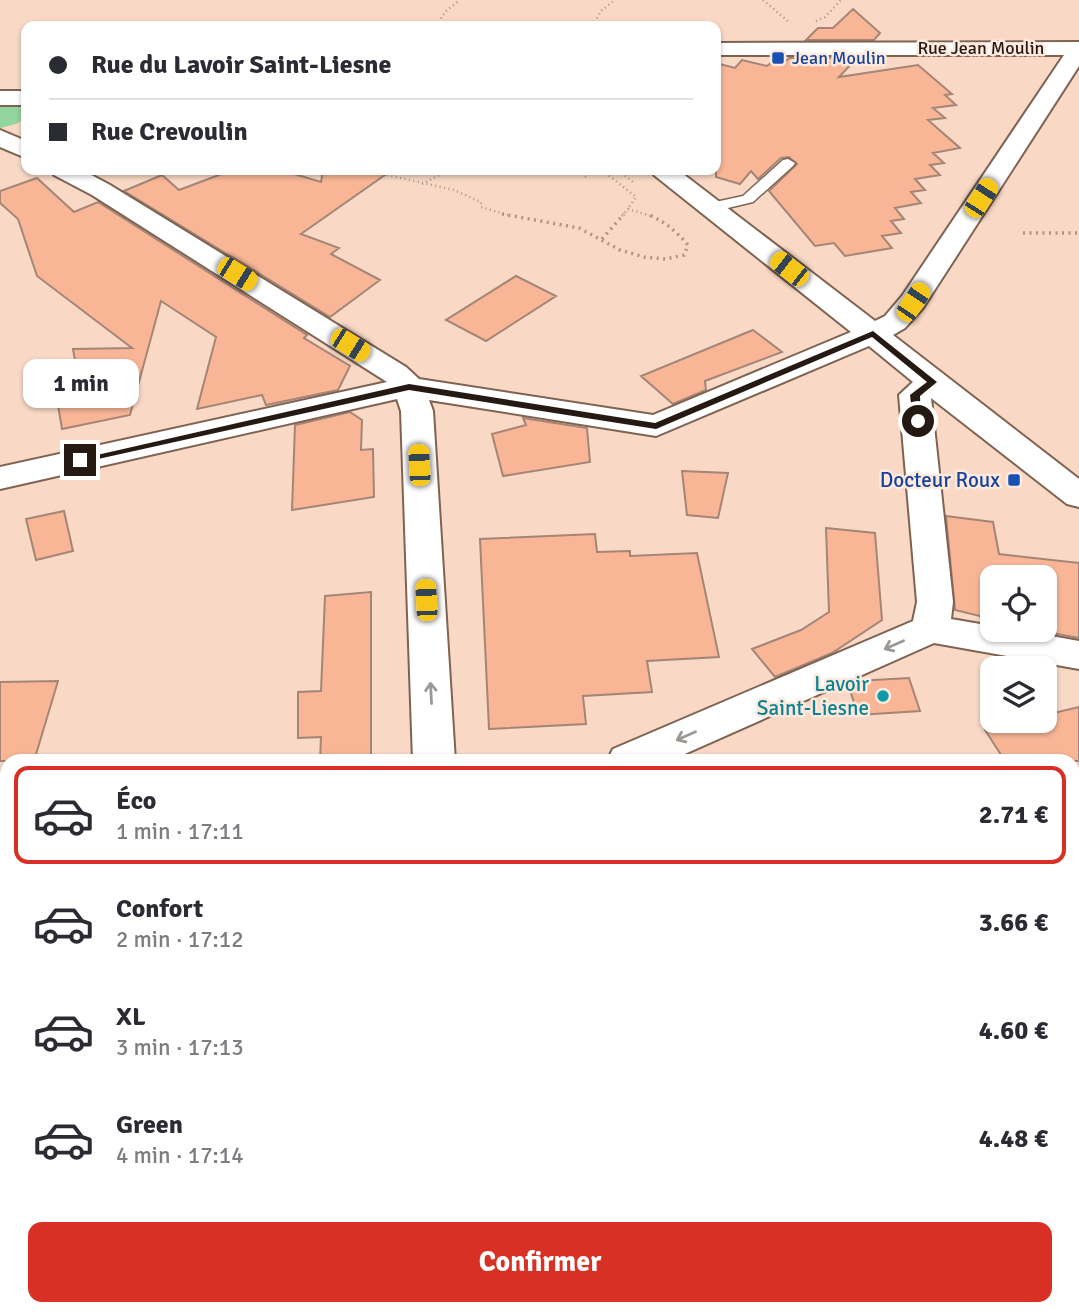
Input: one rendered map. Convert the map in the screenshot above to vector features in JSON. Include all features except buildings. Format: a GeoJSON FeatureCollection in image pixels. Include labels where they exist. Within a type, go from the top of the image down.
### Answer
{"type":"FeatureCollection","features":[{"type":"Feature","properties":{"kind":"street","name":"Rue Jean Moulin"},"geometry":{"type":"LineString","coordinates":[[721,49],[1079,49]]}},
{"type":"Feature","properties":{"kind":"street"},"geometry":{"type":"LineString","coordinates":[[0,478],[409,387],[656,426],[873,334],[895,322],[913,302],[1079,49]]}},
{"type":"Feature","properties":{"kind":"street"},"geometry":{"type":"LineString","coordinates":[[0,98],[21,98]]}},
{"type":"Feature","properties":{"kind":"street"},"geometry":{"type":"LineString","coordinates":[[0,135],[21,129]]}},
{"type":"Feature","properties":{"kind":"street"},"geometry":{"type":"LineString","coordinates":[[0,135],[21,148]]}},
{"type":"Feature","properties":{"kind":"street"},"geometry":{"type":"LineString","coordinates":[[72,175],[101,190],[395,373],[409,387],[416,411],[434,754]]}},
{"type":"Feature","properties":{"kind":"street"},"geometry":{"type":"LineString","coordinates":[[84,175],[101,190]]}},
{"type":"Feature","properties":{"kind":"street"},"geometry":{"type":"LineString","coordinates":[[669,175],[1079,496]]}},
{"type":"Feature","properties":{"kind":"street"},"geometry":{"type":"LineString","coordinates":[[931,629],[935,602],[915,395],[933,382]]}},
{"type":"Feature","properties":{"kind":"street"},"geometry":{"type":"LineString","coordinates":[[644,754],[931,629],[1079,655]]}},
{"type":"Feature","properties":{"kind":"lane"},"geometry":{"type":"LineString","coordinates":[[711,207],[748,199],[788,163]]}},
{"type":"Feature","properties":{"kind":"path"},"geometry":{"type":"LineString","coordinates":[[439,21],[446,11],[460,0]]}},
{"type":"Feature","properties":{"kind":"path"},"geometry":{"type":"LineString","coordinates":[[595,21],[601,11],[615,0]]}},
{"type":"Feature","properties":{"kind":"path"},"geometry":{"type":"LineString","coordinates":[[763,0],[786,18],[794,31]]}},
{"type":"Feature","properties":{"kind":"path"},"geometry":{"type":"LineString","coordinates":[[814,22],[825,17],[841,0]]}},
{"type":"Feature","properties":{"kind":"path"},"geometry":{"type":"LineString","coordinates":[[385,175],[454,190],[481,202],[481,207],[492,212],[579,228],[620,250],[644,257],[666,259],[684,255],[688,245],[677,232],[661,220],[639,210],[628,209]]}},
{"type":"Feature","properties":{"kind":"path"},"geometry":{"type":"LineString","coordinates":[[421,184],[439,175]]}},
{"type":"Feature","properties":{"kind":"path"},"geometry":{"type":"LineString","coordinates":[[602,239],[636,197],[608,175]]}},
{"type":"Feature","properties":{"kind":"path"},"geometry":{"type":"LineString","coordinates":[[1023,233],[1079,233]]}},
{"type":"Feature","properties":{"kind":"green space"},"geometry":{"type":"Polygon","coordinates":[[[0,103],[21,106],[21,121],[0,128],[0,103]]]}},
{"type":"Feature","properties":{"kind":"place","name":"Jean Moulin"},"geometry":{"type":"Point","coordinates":[778,58]}},
{"type":"Feature","properties":{"kind":"place","name":"Docteur Roux"},"geometry":{"type":"Point","coordinates":[1014,480]}},
{"type":"Feature","properties":{"kind":"place","name":"Lavoir Saint-Liesne"},"geometry":{"type":"Point","coordinates":[883,696]}},
{"type":"Feature","properties":{"kind":"route"},"geometry":{"type":"LineString","coordinates":[[80,460],[409,387],[656,426],[873,334],[933,382],[915,395],[918,421]]}}]}
